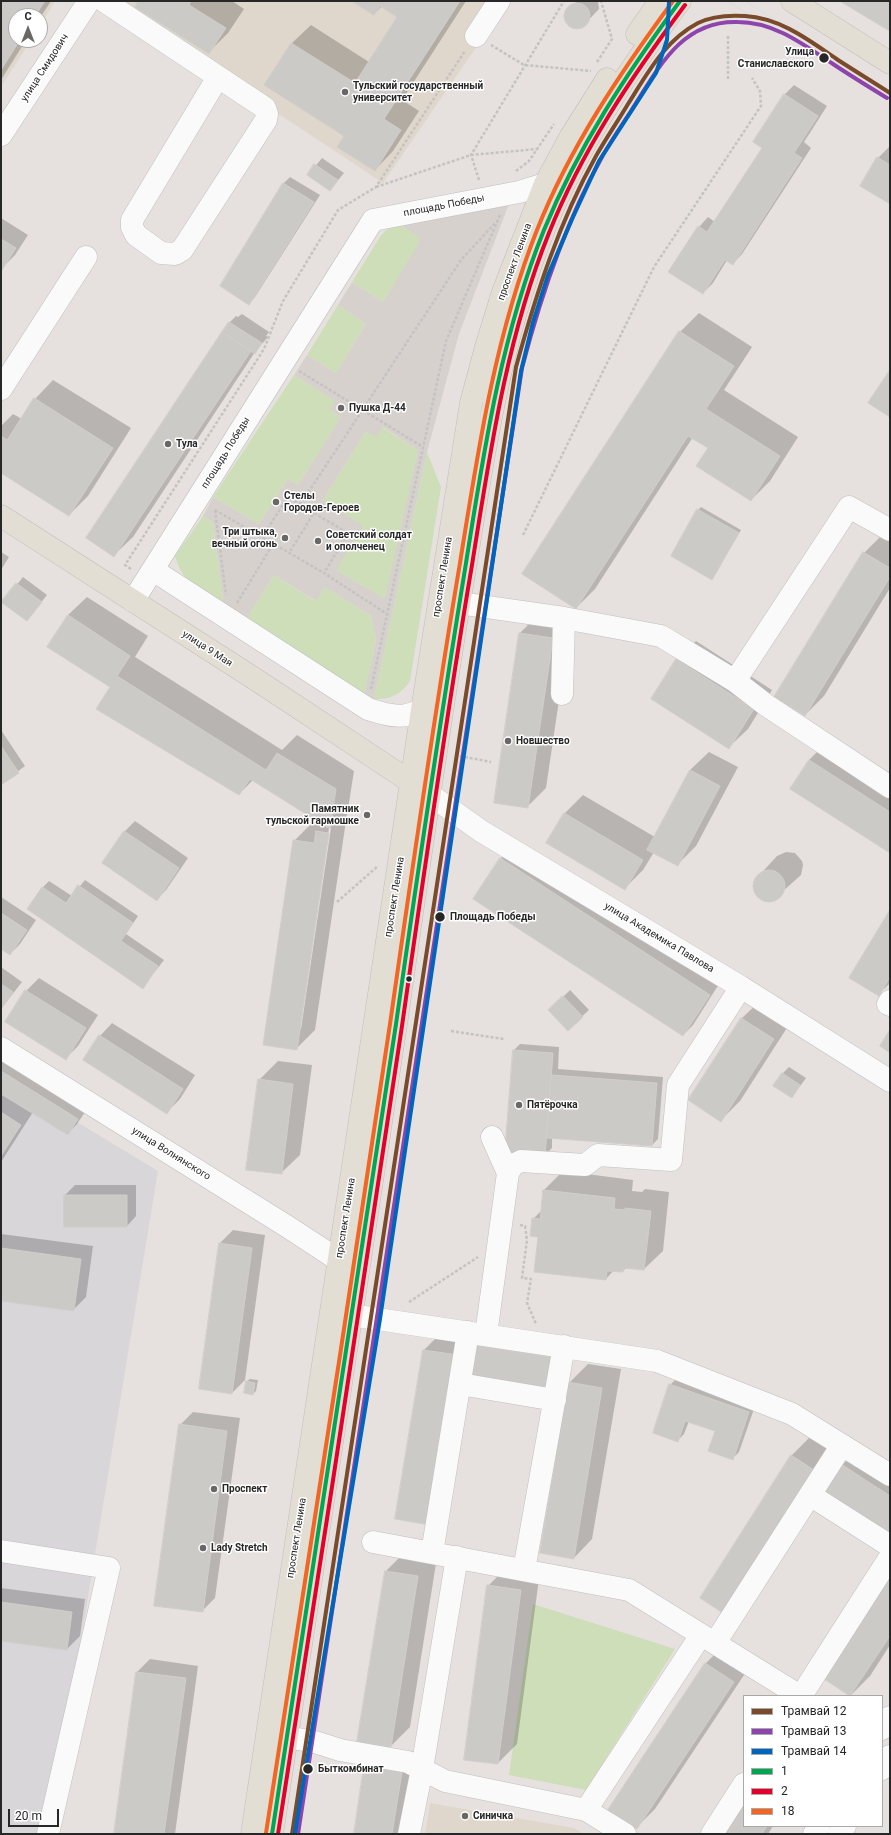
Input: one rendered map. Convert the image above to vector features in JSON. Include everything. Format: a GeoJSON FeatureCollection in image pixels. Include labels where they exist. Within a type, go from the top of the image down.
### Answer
{"type":"FeatureCollection","features":[{"type":"Feature","properties":{"kind":"main road","name":"проспект Ленина"},"geometry":{"type":"LineString","coordinates":[[272,1834],[351,1315],[421,789],[422,710],[471,403],[503,292],[545,184],[594,99],[660,1]]}},
{"type":"Feature","properties":{"kind":"main road","name":"проспект Ленина"},"geometry":{"type":"LineString","coordinates":[[252,1834],[340,1261],[421,789],[444,697],[484,453],[502,361],[531,265],[563,186],[609,104],[663,23],[680,1]]}},
{"type":"Feature","properties":{"kind":"main road"},"geometry":{"type":"LineString","coordinates":[[792,1],[890,63]]}},
{"type":"Feature","properties":{"kind":"main road","name":"улица 9 Мая"},"geometry":{"type":"LineString","coordinates":[[1,516],[421,789]]}},
{"type":"Feature","properties":{"kind":"street","name":"улица Смидович"},"geometry":{"type":"LineString","coordinates":[[1,135],[89,1]]}},
{"type":"Feature","properties":{"kind":"street"},"geometry":{"type":"LineString","coordinates":[[104,1],[265,108],[267,114],[266,120],[182,250],[175,254],[161,253],[136,235],[132,227],[132,220],[218,77]]}},
{"type":"Feature","properties":{"kind":"street"},"geometry":{"type":"LineString","coordinates":[[476,36],[499,1]]}},
{"type":"Feature","properties":{"kind":"street","name":"площадь Победы"},"geometry":{"type":"LineString","coordinates":[[133,601],[372,220],[518,192],[545,184]]}},
{"type":"Feature","properties":{"kind":"street"},"geometry":{"type":"LineString","coordinates":[[1,389],[86,257]]}},
{"type":"Feature","properties":{"kind":"street"},"geometry":{"type":"LineString","coordinates":[[735,681],[849,507],[890,530]]}},
{"type":"Feature","properties":{"kind":"street"},"geometry":{"type":"LineString","coordinates":[[153,570],[368,709],[387,715],[401,716],[416,714],[444,697]]}},
{"type":"Feature","properties":{"kind":"street"},"geometry":{"type":"LineString","coordinates":[[459,603],[564,618],[661,636],[735,681],[766,705],[890,787]]}},
{"type":"Feature","properties":{"kind":"street"},"geometry":{"type":"LineString","coordinates":[[562,694],[564,618]]}},
{"type":"Feature","properties":{"kind":"street","name":"улица Академика Павлова"},"geometry":{"type":"LineString","coordinates":[[421,789],[481,831],[741,987],[890,1082]]}},
{"type":"Feature","properties":{"kind":"street"},"geometry":{"type":"LineString","coordinates":[[432,1553],[460,1384],[477,1333],[500,1233],[508,1173],[513,1165],[521,1161],[585,1165],[598,1155],[671,1160],[678,1085],[741,987]]}},
{"type":"Feature","properties":{"kind":"street"},"geometry":{"type":"LineString","coordinates":[[890,1001],[888,1004],[890,1005]]}},
{"type":"Feature","properties":{"kind":"street","name":"улица Волнянского"},"geometry":{"type":"LineString","coordinates":[[1,1048],[288,1226],[340,1261]]}},
{"type":"Feature","properties":{"kind":"street"},"geometry":{"type":"LineString","coordinates":[[492,1137],[508,1173]]}},
{"type":"Feature","properties":{"kind":"street"},"geometry":{"type":"LineString","coordinates":[[351,1315],[657,1361],[792,1414],[890,1475]]}},
{"type":"Feature","properties":{"kind":"street"},"geometry":{"type":"LineString","coordinates":[[524,1570],[555,1400],[554,1345]]}},
{"type":"Feature","properties":{"kind":"street"},"geometry":{"type":"LineString","coordinates":[[460,1384],[555,1400]]}},
{"type":"Feature","properties":{"kind":"street"},"geometry":{"type":"LineString","coordinates":[[586,1810],[810,1495],[842,1445]]}},
{"type":"Feature","properties":{"kind":"street"},"geometry":{"type":"LineString","coordinates":[[810,1495],[890,1546]]}},
{"type":"Feature","properties":{"kind":"street"},"geometry":{"type":"LineString","coordinates":[[373,1542],[629,1590],[798,1695]]}},
{"type":"Feature","properties":{"kind":"street"},"geometry":{"type":"LineString","coordinates":[[1,1551],[109,1568],[48,1834]]}},
{"type":"Feature","properties":{"kind":"street"},"geometry":{"type":"LineString","coordinates":[[801,1695],[890,1557]]}},
{"type":"Feature","properties":{"kind":"street"},"geometry":{"type":"LineString","coordinates":[[409,1834],[422,1769],[457,1558]]}},
{"type":"Feature","properties":{"kind":"street"},"geometry":{"type":"LineString","coordinates":[[883,1728],[890,1717]]}},
{"type":"Feature","properties":{"kind":"street"},"geometry":{"type":"LineString","coordinates":[[287,1737],[315,1742],[340,1750],[408,1762],[445,1781],[586,1810],[625,1834]]}},
{"type":"Feature","properties":{"kind":"street"},"geometry":{"type":"LineString","coordinates":[[883,1767],[890,1756]]}},
{"type":"Feature","properties":{"kind":"street"},"geometry":{"type":"LineString","coordinates":[[712,1834],[743,1786]]}},
{"type":"Feature","properties":{"kind":"path"},"geometry":{"type":"LineString","coordinates":[[485,180],[479,182],[471,155],[564,1]]}},
{"type":"Feature","properties":{"kind":"path"},"geometry":{"type":"LineString","coordinates":[[476,36],[524,65],[591,71]]}},
{"type":"Feature","properties":{"kind":"path"},"geometry":{"type":"LineString","coordinates":[[728,36],[728,79]]}},
{"type":"Feature","properties":{"kind":"path"},"geometry":{"type":"LineString","coordinates":[[523,535],[654,267],[761,106],[760,91],[752,78]]}},
{"type":"Feature","properties":{"kind":"path"},"geometry":{"type":"LineString","coordinates":[[376,187],[471,155],[537,149]]}},
{"type":"Feature","properties":{"kind":"path"},"geometry":{"type":"LineString","coordinates":[[300,505],[461,260],[498,220]]}},
{"type":"Feature","properties":{"kind":"path"},"geometry":{"type":"LineString","coordinates":[[297,370],[423,447]]}},
{"type":"Feature","properties":{"kind":"path"},"geometry":{"type":"LineString","coordinates":[[262,537],[288,497],[348,532],[324,573]]}},
{"type":"Feature","properties":{"kind":"path"},"geometry":{"type":"LineString","coordinates":[[273,544],[235,606],[226,595],[215,510],[324,573],[387,614]]}},
{"type":"Feature","properties":{"kind":"path"},"geometry":{"type":"LineString","coordinates":[[290,553],[314,513]]}},
{"type":"Feature","properties":{"kind":"path"},"geometry":{"type":"LineString","coordinates":[[450,754],[491,762]]}},
{"type":"Feature","properties":{"kind":"path"},"geometry":{"type":"LineString","coordinates":[[337,902],[378,866]]}},
{"type":"Feature","properties":{"kind":"path"},"geometry":{"type":"LineString","coordinates":[[451,1031],[504,1039]]}},
{"type":"Feature","properties":{"kind":"path"},"geometry":{"type":"LineString","coordinates":[[409,1302],[500,1233],[525,1226],[528,1240],[522,1278],[531,1279],[527,1303],[554,1345]]}},
{"type":"Feature","properties":{"kind":"shaded area"},"geometry":{"type":"Polygon","coordinates":[[[1,1],[55,1],[48,13],[48,8],[8,8],[8,48],[26,48],[1,87],[1,1]]]}},
{"type":"Feature","properties":{"kind":"shaded area","name":"Тульский государственный университет"},"geometry":{"type":"Polygon","coordinates":[[[108,1],[508,1],[383,183],[108,1]]]}},
{"type":"Feature","properties":{"kind":"shaded area"},"geometry":{"type":"Polygon","coordinates":[[[509,204],[459,334],[427,452],[374,699],[364,695],[376,640],[371,616],[325,587],[316,601],[274,575],[245,621],[220,605],[223,599],[213,522],[203,516],[213,497],[259,524],[288,479],[298,485],[341,417],[330,410],[335,401],[294,375],[307,355],[336,373],[366,324],[338,305],[352,282],[383,302],[421,239],[401,225],[509,204]],[[383,427],[376,437],[366,431],[323,500],[363,526],[336,570],[385,599],[418,450],[383,427]]]}},
{"type":"Feature","properties":{"kind":"shaded area"},"geometry":{"type":"Polygon","coordinates":[[[1,1076],[158,1171],[49,1834],[1,1834],[1,1076]]]}},
{"type":"Feature","properties":{"kind":"shaded area","name":"Синичка"},"geometry":{"type":"Polygon","coordinates":[[[430,1803],[574,1828],[584,1834],[425,1834],[430,1803]]]}},
{"type":"Feature","properties":{"kind":"green space"},"geometry":{"type":"Polygon","coordinates":[[[401,225],[422,239],[383,302],[352,282],[386,230],[401,225]]]}},
{"type":"Feature","properties":{"kind":"green space"},"geometry":{"type":"Polygon","coordinates":[[[338,305],[366,324],[336,373],[307,355],[338,305]]]}},
{"type":"Feature","properties":{"kind":"green space"},"geometry":{"type":"Polygon","coordinates":[[[294,375],[336,401],[330,410],[341,417],[298,485],[288,479],[259,524],[213,497],[294,375]]]}},
{"type":"Feature","properties":{"kind":"green space"},"geometry":{"type":"Polygon","coordinates":[[[382,427],[418,450],[386,600],[336,570],[323,500],[366,431],[382,427]]]}},
{"type":"Feature","properties":{"kind":"green space"},"geometry":{"type":"Polygon","coordinates":[[[427,452],[441,487],[410,681],[399,693],[395,695],[386,698],[374,699],[427,452]]]}},
{"type":"Feature","properties":{"kind":"green space"},"geometry":{"type":"Polygon","coordinates":[[[203,516],[213,522],[223,599],[220,605],[198,590],[187,580],[178,565],[175,556],[203,516]]]}},
{"type":"Feature","properties":{"kind":"green space"},"geometry":{"type":"Polygon","coordinates":[[[274,575],[315,601],[325,587],[371,616],[376,640],[364,695],[245,621],[274,575]]]}},
{"type":"Feature","properties":{"kind":"green space"},"geometry":{"type":"Polygon","coordinates":[[[533,1604],[675,1649],[586,1790],[509,1775],[533,1604]]]}},
{"type":"Feature","properties":{"kind":"building"},"geometry":{"type":"Polygon","coordinates":[[[2,1],[45,1],[40,8],[8,8],[8,48],[15,48],[1,70],[2,1]]]}},
{"type":"Feature","properties":{"kind":"building"},"geometry":{"type":"Polygon","coordinates":[[[138,1],[191,1],[189,5],[226,28],[209,54],[135,7],[138,1]]]}},
{"type":"Feature","properties":{"kind":"building"},"geometry":{"type":"Polygon","coordinates":[[[352,1],[460,1],[384,119],[401,130],[375,171],[337,147],[344,136],[264,85],[291,43],[355,83],[397,17],[380,6],[374,15],[352,1]]]}},
{"type":"Feature","properties":{"kind":"building"},"geometry":{"type":"Polygon","coordinates":[[[840,1],[890,1],[890,31],[840,1]]]}},
{"type":"Feature","properties":{"kind":"building"},"geometry":{"type":"Polygon","coordinates":[[[577,3],[586,7],[590,16],[586,25],[577,29],[568,25],[564,16],[568,7],[577,3]]]}},
{"type":"Feature","properties":{"kind":"building"},"geometry":{"type":"Polygon","coordinates":[[[784,94],[818,116],[794,153],[802,158],[733,265],[725,260],[703,294],[668,272],[698,226],[707,232],[762,148],[753,142],[784,94]]]}},
{"type":"Feature","properties":{"kind":"building"},"geometry":{"type":"Polygon","coordinates":[[[877,157],[890,165],[890,204],[860,186],[877,157]]]}},
{"type":"Feature","properties":{"kind":"building"},"geometry":{"type":"Polygon","coordinates":[[[314,164],[338,180],[330,191],[307,175],[314,164]]]}},
{"type":"Feature","properties":{"kind":"building"},"geometry":{"type":"Polygon","coordinates":[[[283,183],[314,202],[249,305],[220,286],[283,183]]]}},
{"type":"Feature","properties":{"kind":"building"},"geometry":{"type":"Polygon","coordinates":[[[1,239],[16,248],[2,270],[1,269],[1,239]]]}},
{"type":"Feature","properties":{"kind":"building"},"geometry":{"type":"Polygon","coordinates":[[[229,322],[262,343],[255,354],[222,332],[229,322]]]}},
{"type":"Feature","properties":{"kind":"building"},"geometry":{"type":"Polygon","coordinates":[[[679,331],[734,366],[706,409],[780,456],[751,501],[696,466],[708,448],[688,436],[576,609],[522,574],[679,331]]]}},
{"type":"Feature","properties":{"kind":"building","name":"Тула"},"geometry":{"type":"Polygon","coordinates":[[[222,332],[251,351],[114,557],[86,538],[222,332]]]}},
{"type":"Feature","properties":{"kind":"building"},"geometry":{"type":"Polygon","coordinates":[[[890,370],[890,417],[868,403],[890,370]]]}},
{"type":"Feature","properties":{"kind":"building"},"geometry":{"type":"Polygon","coordinates":[[[34,398],[113,448],[69,516],[1,473],[1,436],[7,440],[34,398]]]}},
{"type":"Feature","properties":{"kind":"building"},"geometry":{"type":"Polygon","coordinates":[[[697,509],[739,533],[712,580],[671,556],[697,509]]]}},
{"type":"Feature","properties":{"kind":"building"},"geometry":{"type":"Polygon","coordinates":[[[863,552],[890,568],[890,577],[805,716],[774,697],[863,552]]]}},
{"type":"Feature","properties":{"kind":"building"},"geometry":{"type":"Polygon","coordinates":[[[16,583],[42,602],[27,621],[1,602],[16,583]]]}},
{"type":"Feature","properties":{"kind":"building"},"geometry":{"type":"Polygon","coordinates":[[[68,615],[130,656],[117,676],[266,770],[277,753],[336,789],[330,829],[250,779],[239,795],[96,709],[110,687],[47,647],[68,615]]]}},
{"type":"Feature","properties":{"kind":"building"},"geometry":{"type":"Polygon","coordinates":[[[519,633],[553,638],[528,808],[494,803],[519,633]]]}},
{"type":"Feature","properties":{"kind":"building"},"geometry":{"type":"Polygon","coordinates":[[[676,659],[754,709],[729,749],[651,699],[676,659]]]}},
{"type":"Feature","properties":{"kind":"building"},"geometry":{"type":"Polygon","coordinates":[[[1,746],[19,773],[1,785],[1,746]]]}},
{"type":"Feature","properties":{"kind":"building"},"geometry":{"type":"Polygon","coordinates":[[[809,760],[890,812],[890,853],[790,789],[809,760]]]}},
{"type":"Feature","properties":{"kind":"building"},"geometry":{"type":"Polygon","coordinates":[[[690,770],[720,786],[678,866],[647,850],[690,770]]]}},
{"type":"Feature","properties":{"kind":"building"},"geometry":{"type":"Polygon","coordinates":[[[564,813],[643,860],[625,890],[546,843],[564,813]]]}},
{"type":"Feature","properties":{"kind":"building"},"geometry":{"type":"Polygon","coordinates":[[[124,831],[179,868],[157,901],[102,863],[124,831]]]}},
{"type":"Feature","properties":{"kind":"building"},"geometry":{"type":"Polygon","coordinates":[[[316,831],[329,833],[297,1050],[263,1045],[293,840],[314,843],[316,831]]]}},
{"type":"Feature","properties":{"kind":"building"},"geometry":{"type":"Polygon","coordinates":[[[500,858],[710,995],[683,1036],[473,899],[500,858]]]}},
{"type":"Feature","properties":{"kind":"building"},"geometry":{"type":"Polygon","coordinates":[[[766,870],[772,870],[782,877],[785,886],[784,892],[778,899],[772,902],[766,902],[756,895],[753,889],[753,883],[760,873],[766,870]]]}},
{"type":"Feature","properties":{"kind":"building"},"geometry":{"type":"Polygon","coordinates":[[[78,885],[133,923],[121,941],[158,966],[143,989],[27,909],[42,887],[66,903],[78,885]]]}},
{"type":"Feature","properties":{"kind":"building"},"geometry":{"type":"Polygon","coordinates":[[[890,910],[890,977],[879,996],[849,978],[890,910]]]}},
{"type":"Feature","properties":{"kind":"building"},"geometry":{"type":"Polygon","coordinates":[[[1,913],[27,930],[10,955],[1,949],[1,913]]]}},
{"type":"Feature","properties":{"kind":"building"},"geometry":{"type":"Polygon","coordinates":[[[1,984],[13,992],[1,1009],[1,984]]]}},
{"type":"Feature","properties":{"kind":"building"},"geometry":{"type":"Polygon","coordinates":[[[25,990],[86,1028],[66,1060],[5,1022],[25,990]]]}},
{"type":"Feature","properties":{"kind":"building"},"geometry":{"type":"Polygon","coordinates":[[[563,996],[583,1017],[568,1031],[548,1010],[563,996]]]}},
{"type":"Feature","properties":{"kind":"building"},"geometry":{"type":"Polygon","coordinates":[[[741,1018],[774,1039],[721,1122],[688,1100],[741,1018]]]}},
{"type":"Feature","properties":{"kind":"building"},"geometry":{"type":"Polygon","coordinates":[[[890,1030],[890,1053],[880,1046],[890,1030]]]}},
{"type":"Feature","properties":{"kind":"building"},"geometry":{"type":"Polygon","coordinates":[[[99,1035],[183,1089],[167,1114],[83,1060],[99,1035]]]}},
{"type":"Feature","properties":{"kind":"building"},"geometry":{"type":"Polygon","coordinates":[[[513,1050],[553,1053],[545,1156],[505,1153],[513,1050]]]}},
{"type":"Feature","properties":{"kind":"building"},"geometry":{"type":"Polygon","coordinates":[[[1,1071],[78,1119],[68,1135],[1,1094],[1,1071]]]}},
{"type":"Feature","properties":{"kind":"building"},"geometry":{"type":"Polygon","coordinates":[[[782,1073],[800,1085],[792,1098],[773,1086],[782,1073]]]}},
{"type":"Feature","properties":{"kind":"building"},"geometry":{"type":"Polygon","coordinates":[[[552,1075],[657,1083],[652,1146],[547,1138],[552,1075]]]}},
{"type":"Feature","properties":{"kind":"building"},"geometry":{"type":"Polygon","coordinates":[[[258,1079],[293,1084],[282,1174],[246,1170],[258,1079]]]}},
{"type":"Feature","properties":{"kind":"building"},"geometry":{"type":"Polygon","coordinates":[[[1,1112],[21,1125],[1,1156],[1,1112]]]}},
{"type":"Feature","properties":{"kind":"building"},"geometry":{"type":"Polygon","coordinates":[[[543,1190],[615,1198],[614,1209],[625,1210],[625,1208],[651,1211],[644,1270],[624,1268],[623,1272],[607,1271],[606,1280],[534,1272],[538,1237],[530,1236],[532,1218],[540,1219],[543,1190]]]}},
{"type":"Feature","properties":{"kind":"building"},"geometry":{"type":"Polygon","coordinates":[[[64,1195],[127,1195],[127,1227],[64,1227],[64,1195]]]}},
{"type":"Feature","properties":{"kind":"building"},"geometry":{"type":"Polygon","coordinates":[[[219,1243],[252,1248],[232,1394],[199,1389],[219,1243]]]}},
{"type":"Feature","properties":{"kind":"building"},"geometry":{"type":"Polygon","coordinates":[[[1,1248],[81,1259],[74,1311],[1,1301],[1,1248]]]}},
{"type":"Feature","properties":{"kind":"building"},"geometry":{"type":"Polygon","coordinates":[[[470,1344],[557,1358],[552,1390],[465,1376],[470,1344]]]}},
{"type":"Feature","properties":{"kind":"building"},"geometry":{"type":"Polygon","coordinates":[[[423,1350],[458,1355],[430,1525],[395,1519],[423,1350]]]}},
{"type":"Feature","properties":{"kind":"building"},"geometry":{"type":"Polygon","coordinates":[[[246,1381],[255,1383],[253,1395],[244,1393],[246,1381]]]}},
{"type":"Feature","properties":{"kind":"building"},"geometry":{"type":"Polygon","coordinates":[[[568,1382],[602,1388],[574,1559],[540,1553],[568,1382]]]}},
{"type":"Feature","properties":{"kind":"building"},"geometry":{"type":"Polygon","coordinates":[[[669,1384],[749,1412],[733,1460],[708,1451],[715,1431],[685,1421],[678,1442],[653,1433],[669,1384]]]}},
{"type":"Feature","properties":{"kind":"building"},"geometry":{"type":"Polygon","coordinates":[[[179,1424],[227,1431],[203,1612],[154,1606],[179,1424]]]}},
{"type":"Feature","properties":{"kind":"building"},"geometry":{"type":"Polygon","coordinates":[[[791,1455],[817,1472],[726,1615],[700,1598],[791,1455]]]}},
{"type":"Feature","properties":{"kind":"building"},"geometry":{"type":"Polygon","coordinates":[[[841,1464],[890,1496],[890,1538],[822,1493],[841,1464]]]}},
{"type":"Feature","properties":{"kind":"building"},"geometry":{"type":"Polygon","coordinates":[[[385,1571],[418,1576],[391,1747],[357,1742],[385,1571]]]}},
{"type":"Feature","properties":{"kind":"building"},"geometry":{"type":"Polygon","coordinates":[[[890,1571],[890,1636],[851,1695],[821,1677],[890,1571]]]}},
{"type":"Feature","properties":{"kind":"building"},"geometry":{"type":"Polygon","coordinates":[[[487,1585],[521,1590],[498,1764],[464,1760],[487,1585]]]}},
{"type":"Feature","properties":{"kind":"building"},"geometry":{"type":"Polygon","coordinates":[[[1,1602],[72,1612],[67,1650],[1,1641],[1,1602]]]}},
{"type":"Feature","properties":{"kind":"building"},"geometry":{"type":"Polygon","coordinates":[[[705,1663],[734,1682],[637,1829],[608,1810],[705,1663]]]}},
{"type":"Feature","properties":{"kind":"building"},"geometry":{"type":"Polygon","coordinates":[[[136,1672],[186,1678],[164,1834],[114,1834],[136,1672]]]}},
{"type":"Feature","properties":{"kind":"building"},"geometry":{"type":"Polygon","coordinates":[[[364,1766],[402,1772],[392,1834],[354,1834],[364,1766]]]}},
{"type":"Feature","properties":{"kind":"building"},"geometry":{"type":"Polygon","coordinates":[[[743,1802],[743,1827],[766,1827],[762,1834],[722,1834],[743,1802]]]}},
{"type":"Feature","properties":{"kind":"tram line"},"geometry":{"type":"LineString","coordinates":[[727,1],[778,34]]}},
{"type":"Feature","properties":{"kind":"tram line"},"geometry":{"type":"LineString","coordinates":[[745,1],[780,23]]}},
{"type":"Feature","properties":{"kind":"tram line","name":"14"},"geometry":{"type":"LineString","coordinates":[[295,1833],[380,1319],[521,371],[533,322],[548,275],[573,217],[599,161],[656,73],[667,40],[669,2]]}},
{"type":"Feature","properties":{"kind":"tram line","name":"12"},"geometry":{"type":"LineString","coordinates":[[292,1834],[516,367],[540,286],[571,207],[596,156],[642,81],[666,48],[686,30],[698,23],[721,16],[745,16],[771,21],[806,38],[890,93]]}},
{"type":"Feature","properties":{"kind":"tram line","name":"13"},"geometry":{"type":"LineString","coordinates":[[298,1834],[522,368],[537,314],[555,260],[565,234],[589,182],[609,145],[651,79],[673,50],[686,38],[701,29],[718,24],[738,22],[752,23],[777,30],[800,42],[887,98]]}},
{"type":"Feature","properties":{"kind":"transit line","name":"18"},"geometry":{"type":"LineString","coordinates":[[266,1833],[360,1226],[450,620],[481,436],[499,352],[522,270],[550,199],[581,140],[615,83],[673,1]]}},
{"type":"Feature","properties":{"kind":"transit line","name":"1"},"geometry":{"type":"LineString","coordinates":[[272,1834],[366,1226],[457,620],[487,436],[505,352],[529,270],[557,199],[605,111],[641,55],[680,1]]}},
{"type":"Feature","properties":{"kind":"transit line","name":"2"},"geometry":{"type":"LineString","coordinates":[[278,1834],[372,1228],[462,622],[493,439],[510,355],[534,273],[562,202],[593,143],[627,86],[685,5]]}},
{"type":"Feature","properties":{"kind":"place","name":"Улица Станиславского"},"geometry":{"type":"Point","coordinates":[824,58]}},
{"type":"Feature","properties":{"kind":"place","name":"Тульский государственный университет"},"geometry":{"type":"Point","coordinates":[345,92]}},
{"type":"Feature","properties":{"kind":"place","name":"Пушка Д-44"},"geometry":{"type":"Point","coordinates":[341,408]}},
{"type":"Feature","properties":{"kind":"place","name":"Тула"},"geometry":{"type":"Point","coordinates":[168,444]}},
{"type":"Feature","properties":{"kind":"place","name":"Стелы Городов-Героев"},"geometry":{"type":"Point","coordinates":[276,502]}},
{"type":"Feature","properties":{"kind":"place","name":"Три штыка, вечный огонь"},"geometry":{"type":"Point","coordinates":[285,538]}},
{"type":"Feature","properties":{"kind":"place","name":"Советский солдат и ополченец"},"geometry":{"type":"Point","coordinates":[318,541]}},
{"type":"Feature","properties":{"kind":"place","name":"Новшество"},"geometry":{"type":"Point","coordinates":[508,741]}},
{"type":"Feature","properties":{"kind":"place","name":"Памятник тульской гармошке"},"geometry":{"type":"Point","coordinates":[367,815]}},
{"type":"Feature","properties":{"kind":"place","name":"Площадь Победы"},"geometry":{"type":"Point","coordinates":[440,917]}},
{"type":"Feature","properties":{"kind":"place","name":"Пятёрочка"},"geometry":{"type":"Point","coordinates":[519,1105]}},
{"type":"Feature","properties":{"kind":"place","name":"Проспект"},"geometry":{"type":"Point","coordinates":[214,1489]}},
{"type":"Feature","properties":{"kind":"place","name":"Lady Stretch"},"geometry":{"type":"Point","coordinates":[203,1548]}},
{"type":"Feature","properties":{"kind":"place","name":"Быткомбинат"},"geometry":{"type":"Point","coordinates":[308,1769]}},
{"type":"Feature","properties":{"kind":"place","name":"Синичка"},"geometry":{"type":"Point","coordinates":[465,1816]}}]}
